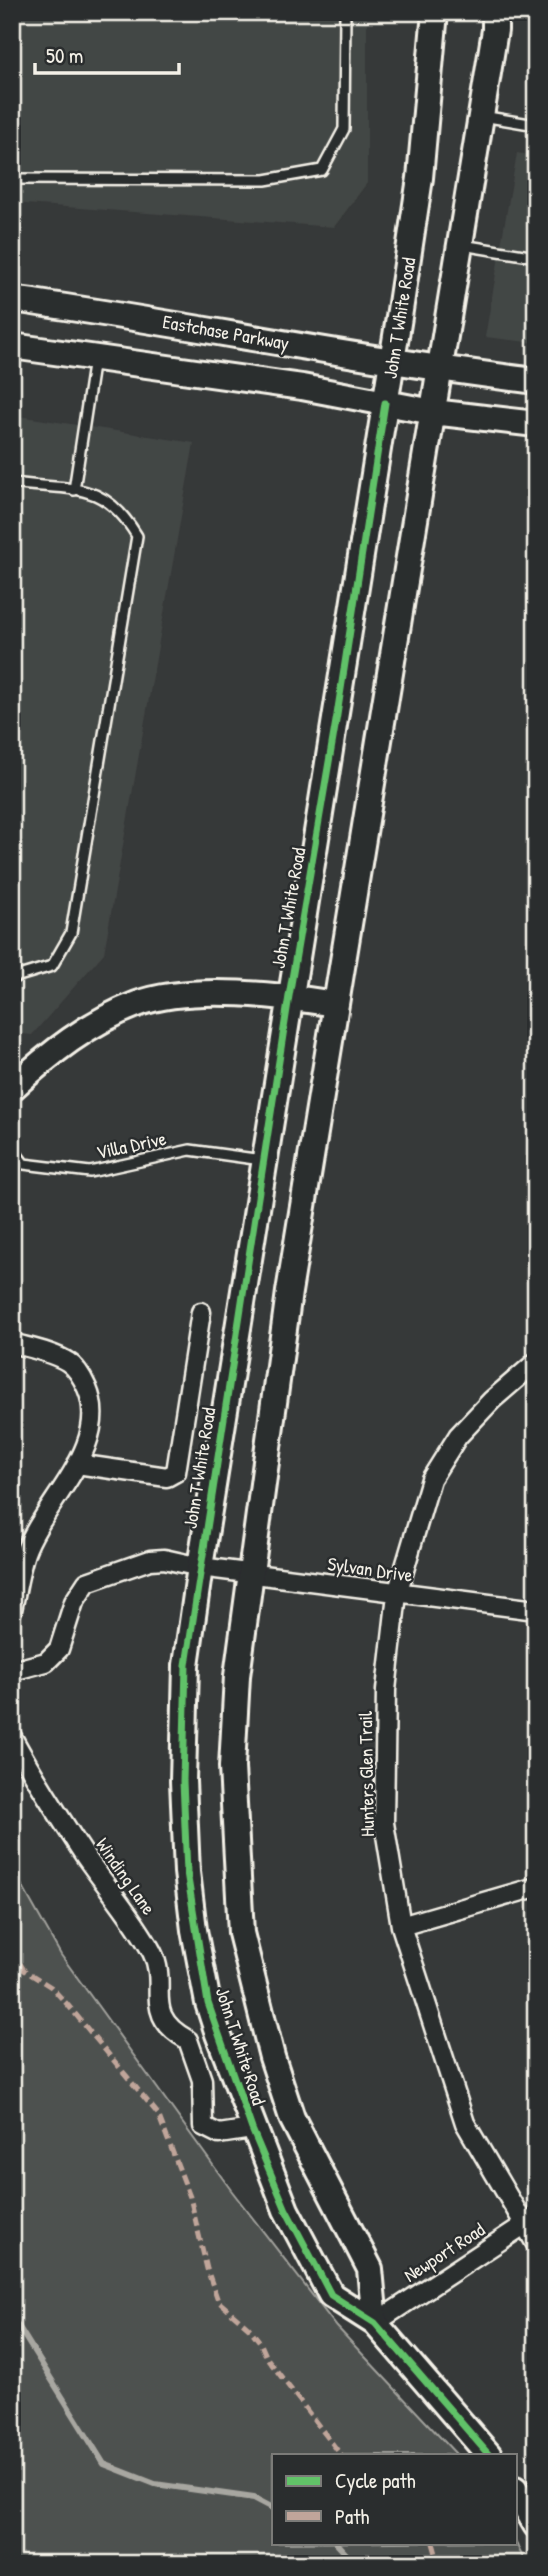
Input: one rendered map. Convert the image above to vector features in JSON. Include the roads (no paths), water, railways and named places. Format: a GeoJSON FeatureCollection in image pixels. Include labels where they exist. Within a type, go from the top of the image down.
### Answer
{"type":"FeatureCollection","features":[{"type":"Feature","properties":{"kind":"street","name":"John T White Road"},"geometry":{"type":"LineString","coordinates":[[435,12],[420,178],[337,715],[263,1161],[186,1665],[183,1781],[187,1872],[194,1930],[208,2004],[252,2129],[286,2210],[331,2295],[375,2323],[487,2454]]}},
{"type":"Feature","properties":{"kind":"street","name":"John T White Road"},"geometry":{"type":"LineString","coordinates":[[375,2323],[370,2269],[292,2118],[272,2057],[241,1933],[232,1767],[237,1676],[289,1292],[481,116],[495,12]]}},
{"type":"Feature","properties":{"kind":"street","name":"Eastchase Parkway"},"geometry":{"type":"LineString","coordinates":[[12,299],[141,318],[440,370],[536,381]]}},
{"type":"Feature","properties":{"kind":"street"},"geometry":{"type":"LineString","coordinates":[[12,346],[302,387],[433,412],[536,424]]}},
{"type":"Feature","properties":{"kind":"street"},"geometry":{"type":"LineString","coordinates":[[12,1088],[47,1056],[91,1026],[137,1004],[179,996],[289,996],[335,1004]]}},
{"type":"Feature","properties":{"kind":"street"},"geometry":{"type":"LineString","coordinates":[[77,1464],[167,1477],[176,1472],[201,1312]]}},
{"type":"Feature","properties":{"kind":"street"},"geometry":{"type":"LineString","coordinates":[[12,1343],[69,1362],[83,1379],[92,1400],[89,1436],[77,1464],[55,1496],[25,1552],[12,1610]]}},
{"type":"Feature","properties":{"kind":"street","name":"Hunters Glen Trail"},"geometry":{"type":"LineString","coordinates":[[536,1362],[492,1399],[458,1436],[431,1479],[397,1594],[386,1690],[384,1823],[401,1926],[465,2123],[529,2221],[536,2244]]}},
{"type":"Feature","properties":{"kind":"street","name":"Sylvan Drive"},"geometry":{"type":"LineString","coordinates":[[12,1671],[46,1662],[60,1649],[74,1602],[87,1582],[150,1560],[164,1559],[200,1567],[536,1610]]}},
{"type":"Feature","properties":{"kind":"street","name":"Winding Lane"},"geometry":{"type":"LineString","coordinates":[[12,1737],[86,1857],[130,1913],[154,1956],[162,2019],[172,2032],[188,2040]]}},
{"type":"Feature","properties":{"kind":"street"},"geometry":{"type":"LineString","coordinates":[[401,1926],[536,1887]]}},
{"type":"Feature","properties":{"kind":"street"},"geometry":{"type":"LineString","coordinates":[[218,2034],[188,2040],[202,2080],[203,2126],[219,2134],[252,2129]]}},
{"type":"Feature","properties":{"kind":"street","name":"Newport Road"},"geometry":{"type":"LineString","coordinates":[[375,2323],[529,2221]]}},
{"type":"Feature","properties":{"kind":"street"},"geometry":{"type":"LineString","coordinates":[[516,2491],[536,2525]]}},
{"type":"Feature","properties":{"kind":"lane"},"geometry":{"type":"LineString","coordinates":[[12,179],[265,180],[321,170],[344,129],[345,12]]}},
{"type":"Feature","properties":{"kind":"lane"},"geometry":{"type":"LineString","coordinates":[[481,116],[531,124]]}},
{"type":"Feature","properties":{"kind":"lane"},"geometry":{"type":"LineString","coordinates":[[460,245],[536,257]]}},
{"type":"Feature","properties":{"kind":"lane"},"geometry":{"type":"LineString","coordinates":[[74,490],[94,358]]}},
{"type":"Feature","properties":{"kind":"lane"},"geometry":{"type":"LineString","coordinates":[[12,483],[103,496],[126,517],[137,536],[71,933],[52,965],[12,978]]}},
{"type":"Feature","properties":{"kind":"lane","name":"Villa Drive"},"geometry":{"type":"LineString","coordinates":[[12,1148],[24,1164],[90,1172],[190,1150],[263,1161]]}},
{"type":"Feature","properties":{"kind":"waterway"},"geometry":{"type":"LineString","coordinates":[[12,2316],[104,2464],[155,2484],[254,2498],[272,2507]]}},
{"type":"Feature","properties":{"kind":"waterway"},"geometry":{"type":"LineString","coordinates":[[337,2544],[355,2564]]}}]}
